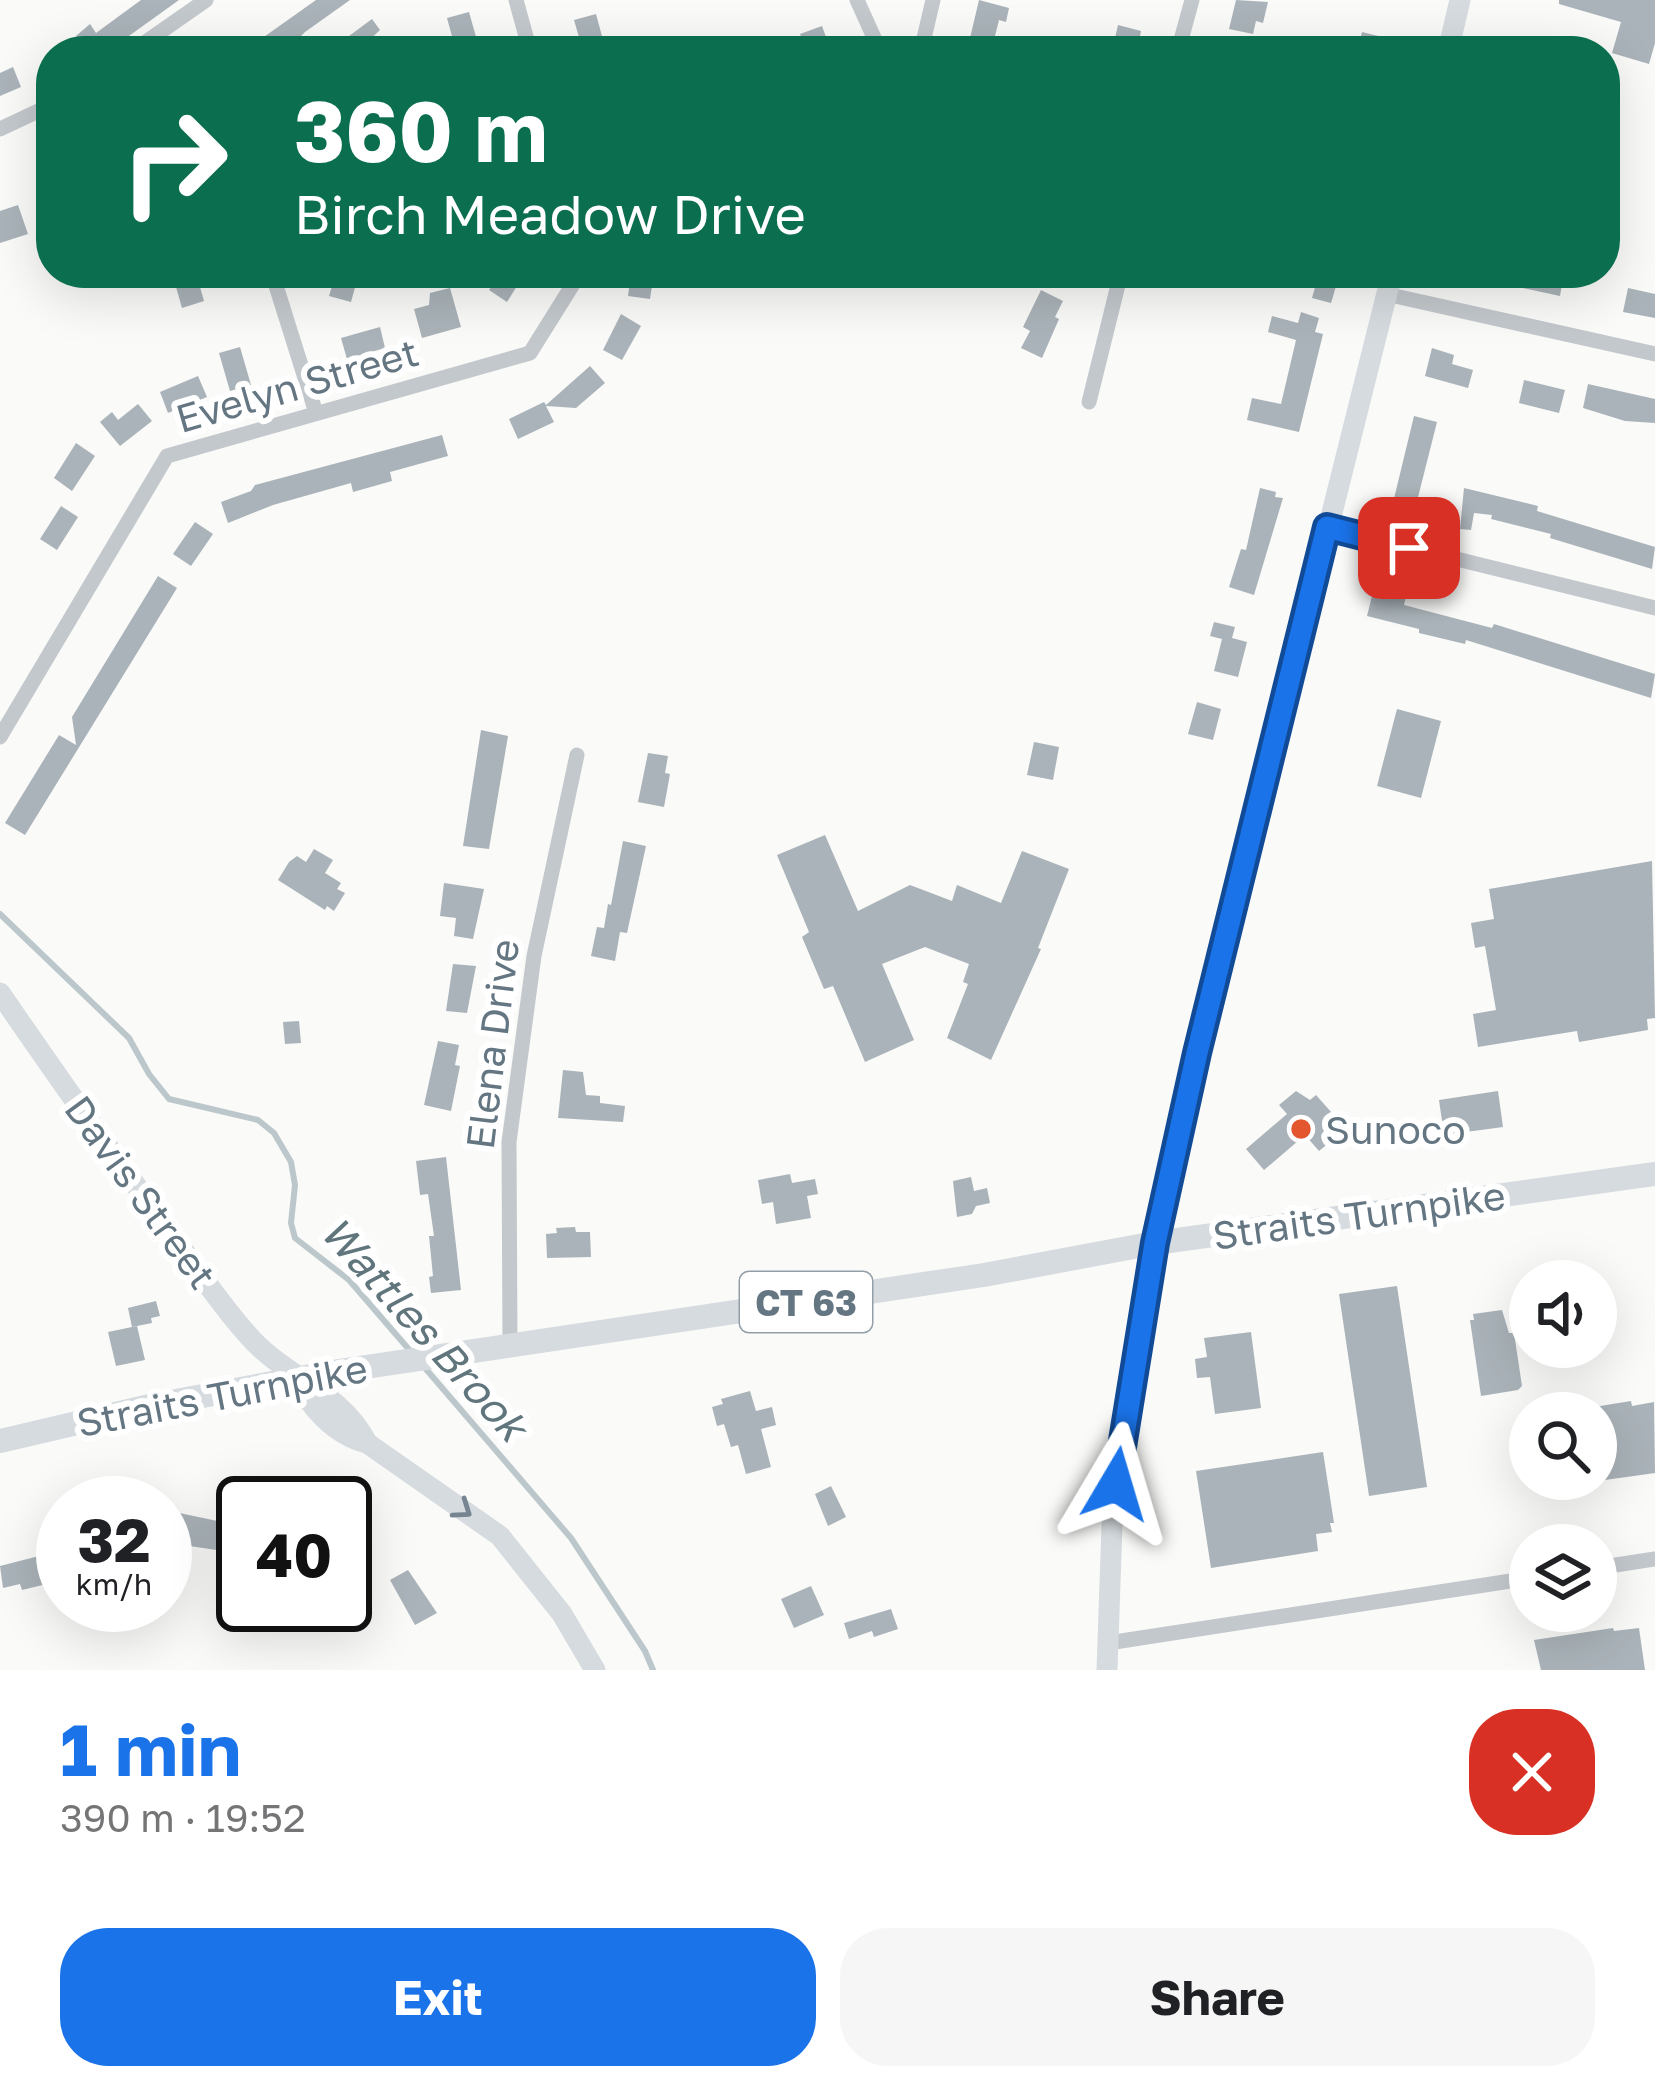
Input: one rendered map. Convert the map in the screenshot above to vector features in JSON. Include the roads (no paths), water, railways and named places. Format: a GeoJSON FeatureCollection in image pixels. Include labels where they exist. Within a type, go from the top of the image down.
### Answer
{"type":"FeatureCollection","features":[{"type":"Feature","properties":{"kind":"main road"},"geometry":{"type":"LineString","coordinates":[[1452,36],[1460,0]]}},
{"type":"Feature","properties":{"kind":"main road"},"geometry":{"type":"LineString","coordinates":[[1107,1670],[1112,1525],[1121,1442],[1155,1243],[1197,1053],[1388,288]]}},
{"type":"Feature","properties":{"kind":"main road","name":"Davis Street"},"geometry":{"type":"LineString","coordinates":[[0,993],[98,1136],[242,1330],[296,1378],[316,1386],[358,1426],[367,1443],[500,1536],[562,1614],[595,1670]]}},
{"type":"Feature","properties":{"kind":"main road","name":"Straits Turnpike"},"geometry":{"type":"LineString","coordinates":[[0,1441],[296,1378],[455,1352],[984,1275],[1155,1243],[1655,1174]]}},
{"type":"Feature","properties":{"kind":"street"},"geometry":{"type":"LineString","coordinates":[[155,36],[206,0]]}},
{"type":"Feature","properties":{"kind":"street"},"geometry":{"type":"LineString","coordinates":[[516,0],[526,36]]}},
{"type":"Feature","properties":{"kind":"street"},"geometry":{"type":"LineString","coordinates":[[857,0],[873,36]]}},
{"type":"Feature","properties":{"kind":"street"},"geometry":{"type":"LineString","coordinates":[[925,36],[933,0]]}},
{"type":"Feature","properties":{"kind":"street"},"geometry":{"type":"LineString","coordinates":[[1182,36],[1192,0]]}},
{"type":"Feature","properties":{"kind":"street"},"geometry":{"type":"LineString","coordinates":[[0,129],[36,112]]}},
{"type":"Feature","properties":{"kind":"street"},"geometry":{"type":"LineString","coordinates":[[277,288],[316,413]]}},
{"type":"Feature","properties":{"kind":"street","name":"Evelyn Street"},"geometry":{"type":"LineString","coordinates":[[0,737],[167,457],[530,353],[571,288]]}},
{"type":"Feature","properties":{"kind":"street"},"geometry":{"type":"LineString","coordinates":[[1089,401],[1117,288]]}},
{"type":"Feature","properties":{"kind":"street"},"geometry":{"type":"LineString","coordinates":[[1408,288],[1655,354]]}},
{"type":"Feature","properties":{"kind":"street"},"geometry":{"type":"LineString","coordinates":[[1327,527],[1655,608]]}},
{"type":"Feature","properties":{"kind":"street","name":"Elena Drive"},"geometry":{"type":"LineString","coordinates":[[510,1346],[509,1142],[534,956],[577,754]]}},
{"type":"Feature","properties":{"kind":"street"},"geometry":{"type":"LineString","coordinates":[[1617,1565],[1655,1559]]}},
{"type":"Feature","properties":{"kind":"street"},"geometry":{"type":"LineString","coordinates":[[1108,1643],[1509,1581]]}},
{"type":"Feature","properties":{"kind":"waterway","name":"Wattles Brook"},"geometry":{"type":"LineString","coordinates":[[0,914],[129,1038],[169,1099],[258,1120],[274,1133],[291,1162],[295,1238],[349,1280],[412,1353]]}},
{"type":"Feature","properties":{"kind":"waterway","name":"Wattles Brook"},"geometry":{"type":"LineString","coordinates":[[425,1368],[571,1538],[653,1670]]}},
{"type":"Feature","properties":{"kind":"place","name":"Sunoco"},"geometry":{"type":"Point","coordinates":[1301,1129]}}]}
